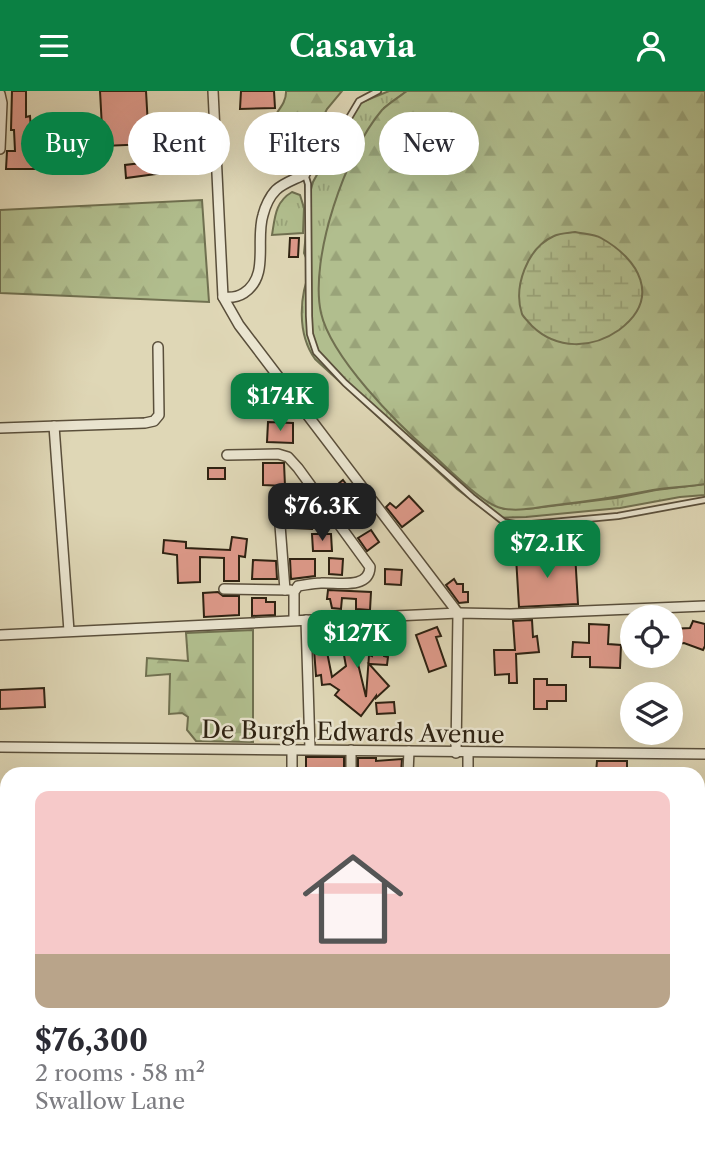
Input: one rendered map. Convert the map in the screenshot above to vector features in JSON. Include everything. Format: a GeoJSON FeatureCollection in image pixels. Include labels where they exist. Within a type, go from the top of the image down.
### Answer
{"type":"FeatureCollection","features":[{"type":"Feature","properties":{"kind":"street"},"geometry":{"type":"LineString","coordinates":[[213,91],[223,297],[239,325],[458,613],[456,753]]}},
{"type":"Feature","properties":{"kind":"street"},"geometry":{"type":"LineString","coordinates":[[0,94],[0,149]]}},
{"type":"Feature","properties":{"kind":"street"},"geometry":{"type":"LineString","coordinates":[[223,297],[240,295],[252,287],[258,277],[262,216],[268,202],[276,190],[303,175]]}},
{"type":"Feature","properties":{"kind":"street"},"geometry":{"type":"LineString","coordinates":[[0,428],[155,421],[159,415],[158,347]]}},
{"type":"Feature","properties":{"kind":"street"},"geometry":{"type":"LineString","coordinates":[[54,426],[69,631]]}},
{"type":"Feature","properties":{"kind":"street"},"geometry":{"type":"LineString","coordinates":[[224,589],[293,589],[321,583],[359,582],[366,579],[370,573],[370,567],[288,457],[278,454],[227,455]]}},
{"type":"Feature","properties":{"kind":"street"},"geometry":{"type":"LineString","coordinates":[[278,499],[293,589],[294,620]]}},
{"type":"Feature","properties":{"kind":"street"},"geometry":{"type":"LineString","coordinates":[[0,635],[458,613],[511,614],[705,606]]}},
{"type":"Feature","properties":{"kind":"street"},"geometry":{"type":"LineString","coordinates":[[306,620],[310,749]]}},
{"type":"Feature","properties":{"kind":"street","name":"De Burgh Edwards Avenue"},"geometry":{"type":"LineString","coordinates":[[0,747],[705,754]]}},
{"type":"Feature","properties":{"kind":"street"},"geometry":{"type":"LineString","coordinates":[[292,749],[292,767]]}},
{"type":"Feature","properties":{"kind":"street"},"geometry":{"type":"LineString","coordinates":[[351,750],[351,767]]}},
{"type":"Feature","properties":{"kind":"street"},"geometry":{"type":"LineString","coordinates":[[408,767],[409,751]]}},
{"type":"Feature","properties":{"kind":"street"},"geometry":{"type":"LineString","coordinates":[[468,753],[468,767]]}},
{"type":"Feature","properties":{"kind":"lane"},"geometry":{"type":"LineString","coordinates":[[352,112],[359,101],[378,91]]}},
{"type":"Feature","properties":{"kind":"lane"},"geometry":{"type":"LineString","coordinates":[[305,175],[308,184],[310,334],[316,352],[345,383],[496,517],[521,525],[618,516],[705,500]]}},
{"type":"Feature","properties":{"kind":"green space"},"geometry":{"type":"Polygon","coordinates":[[[286,91],[342,91],[326,112],[277,112],[286,91]]]}},
{"type":"Feature","properties":{"kind":"green space"},"geometry":{"type":"Polygon","coordinates":[[[389,91],[407,91],[384,108],[384,112],[379,112],[379,167],[361,381],[416,440],[488,502],[504,509],[527,509],[616,498],[705,484],[705,495],[620,508],[495,518],[457,489],[315,359],[305,338],[302,315],[304,291],[311,269],[304,253],[310,193],[317,175],[365,175],[365,112],[351,112],[355,105],[389,91]]]}},
{"type":"Feature","properties":{"kind":"green space"},"geometry":{"type":"Polygon","coordinates":[[[407,91],[705,91],[705,484],[530,509],[501,508],[475,493],[417,440],[383,407],[351,369],[337,349],[321,313],[320,264],[334,207],[345,175],[365,175],[365,136],[369,129],[379,114],[379,175],[479,175],[479,112],[381,112],[407,91]]]}},
{"type":"Feature","properties":{"kind":"green space"},"geometry":{"type":"Polygon","coordinates":[[[292,192],[300,195],[304,208],[303,233],[272,235],[279,205],[292,192]]]}},
{"type":"Feature","properties":{"kind":"green space"},"geometry":{"type":"Polygon","coordinates":[[[202,200],[209,302],[0,293],[0,210],[202,200]]]}},
{"type":"Feature","properties":{"kind":"green space"},"geometry":{"type":"Polygon","coordinates":[[[575,232],[601,238],[626,257],[635,268],[642,292],[640,305],[632,318],[619,330],[598,341],[575,344],[552,339],[532,326],[522,314],[519,292],[524,269],[536,249],[554,236],[575,232]]]}},
{"type":"Feature","properties":{"kind":"green space"},"geometry":{"type":"Polygon","coordinates":[[[253,630],[253,742],[196,741],[187,730],[188,717],[182,713],[169,714],[170,674],[146,676],[147,658],[188,661],[186,633],[253,630]]]}},
{"type":"Feature","properties":{"kind":"building"},"geometry":{"type":"Polygon","coordinates":[[[12,91],[26,91],[26,112],[21,112],[21,169],[6,169],[7,151],[15,151],[14,130],[11,130],[12,91]]]}},
{"type":"Feature","properties":{"kind":"building"},"geometry":{"type":"Polygon","coordinates":[[[100,91],[146,91],[147,112],[128,112],[128,145],[114,146],[114,112],[101,112],[100,91]]]}},
{"type":"Feature","properties":{"kind":"building"},"geometry":{"type":"Polygon","coordinates":[[[241,91],[274,91],[275,108],[240,109],[241,91]]]}},
{"type":"Feature","properties":{"kind":"building"},"geometry":{"type":"Polygon","coordinates":[[[125,165],[128,165],[128,175],[148,175],[126,178],[125,165]]]}},
{"type":"Feature","properties":{"kind":"building"},"geometry":{"type":"Polygon","coordinates":[[[290,238],[299,238],[298,257],[289,257],[290,238]]]}},
{"type":"Feature","properties":{"kind":"building"},"geometry":{"type":"Polygon","coordinates":[[[268,422],[293,423],[293,443],[267,442],[268,422]]]}},
{"type":"Feature","properties":{"kind":"building"},"geometry":{"type":"Polygon","coordinates":[[[263,463],[284,463],[285,486],[263,485],[263,463]]]}},
{"type":"Feature","properties":{"kind":"building"},"geometry":{"type":"Polygon","coordinates":[[[208,468],[225,468],[225,479],[208,479],[208,468]]]}},
{"type":"Feature","properties":{"kind":"building"},"geometry":{"type":"Polygon","coordinates":[[[343,480],[353,493],[348,497],[363,517],[351,525],[326,494],[343,480]]]}},
{"type":"Feature","properties":{"kind":"building"},"geometry":{"type":"Polygon","coordinates":[[[288,493],[310,496],[309,516],[313,516],[312,529],[293,528],[291,507],[287,506],[288,493]]]}},
{"type":"Feature","properties":{"kind":"building"},"geometry":{"type":"Polygon","coordinates":[[[409,496],[423,511],[402,527],[386,507],[390,503],[396,508],[409,496]]]}},
{"type":"Feature","properties":{"kind":"building"},"geometry":{"type":"Polygon","coordinates":[[[371,530],[379,542],[367,551],[358,538],[371,530]]]}},
{"type":"Feature","properties":{"kind":"building"},"geometry":{"type":"Polygon","coordinates":[[[312,534],[331,534],[332,551],[313,551],[312,534]]]}},
{"type":"Feature","properties":{"kind":"building"},"geometry":{"type":"Polygon","coordinates":[[[232,537],[247,539],[245,557],[239,556],[239,581],[224,581],[224,558],[200,557],[200,582],[178,583],[177,555],[163,553],[164,540],[186,542],[186,548],[230,550],[232,537]]]}},
{"type":"Feature","properties":{"kind":"building"},"geometry":{"type":"Polygon","coordinates":[[[575,553],[578,604],[519,607],[516,557],[575,553]]]}},
{"type":"Feature","properties":{"kind":"building"},"geometry":{"type":"Polygon","coordinates":[[[329,558],[343,559],[342,575],[329,574],[329,558]]]}},
{"type":"Feature","properties":{"kind":"building"},"geometry":{"type":"Polygon","coordinates":[[[290,559],[315,559],[315,576],[291,579],[290,559]]]}},
{"type":"Feature","properties":{"kind":"building"},"geometry":{"type":"Polygon","coordinates":[[[253,560],[276,561],[277,579],[252,579],[253,560]]]}},
{"type":"Feature","properties":{"kind":"building"},"geometry":{"type":"Polygon","coordinates":[[[385,569],[402,570],[401,585],[385,584],[385,569]]]}},
{"type":"Feature","properties":{"kind":"building"},"geometry":{"type":"Polygon","coordinates":[[[454,579],[457,584],[463,584],[463,592],[468,592],[468,602],[459,603],[446,585],[454,579]]]}},
{"type":"Feature","properties":{"kind":"building"},"geometry":{"type":"Polygon","coordinates":[[[328,590],[371,592],[370,610],[356,609],[356,599],[342,598],[341,609],[332,608],[330,599],[327,599],[328,590]]]}},
{"type":"Feature","properties":{"kind":"building"},"geometry":{"type":"Polygon","coordinates":[[[218,592],[223,596],[239,596],[239,615],[204,617],[203,593],[218,592]]]}},
{"type":"Feature","properties":{"kind":"building"},"geometry":{"type":"Polygon","coordinates":[[[252,598],[266,598],[266,602],[275,602],[275,615],[252,616],[252,598]]]}},
{"type":"Feature","properties":{"kind":"building"},"geometry":{"type":"Polygon","coordinates":[[[532,620],[533,637],[537,636],[539,652],[516,654],[517,683],[509,683],[509,674],[495,675],[494,650],[515,650],[513,621],[532,620]]]}},
{"type":"Feature","properties":{"kind":"building"},"geometry":{"type":"Polygon","coordinates":[[[693,621],[705,624],[703,650],[683,643],[683,628],[690,628],[693,621]]]}},
{"type":"Feature","properties":{"kind":"building"},"geometry":{"type":"Polygon","coordinates":[[[387,624],[388,642],[385,642],[384,656],[388,657],[387,665],[369,664],[389,686],[376,696],[361,716],[335,695],[339,690],[330,684],[322,685],[321,675],[316,676],[314,649],[326,647],[332,677],[346,666],[343,650],[354,647],[366,697],[369,655],[372,656],[372,640],[356,642],[354,628],[387,624]]]}},
{"type":"Feature","properties":{"kind":"building"},"geometry":{"type":"Polygon","coordinates":[[[589,624],[609,625],[608,644],[620,645],[620,668],[590,667],[590,657],[572,657],[573,642],[589,643],[589,624]]]}},
{"type":"Feature","properties":{"kind":"building"},"geometry":{"type":"Polygon","coordinates":[[[437,627],[441,636],[436,637],[446,666],[429,672],[416,635],[437,627]]]}},
{"type":"Feature","properties":{"kind":"building"},"geometry":{"type":"Polygon","coordinates":[[[534,679],[547,679],[547,685],[566,685],[566,701],[547,701],[547,709],[534,709],[534,679]]]}},
{"type":"Feature","properties":{"kind":"building"},"geometry":{"type":"Polygon","coordinates":[[[44,688],[45,707],[0,709],[0,690],[44,688]]]}},
{"type":"Feature","properties":{"kind":"building"},"geometry":{"type":"Polygon","coordinates":[[[394,702],[395,713],[377,714],[376,703],[394,702]]]}},
{"type":"Feature","properties":{"kind":"building"},"geometry":{"type":"Polygon","coordinates":[[[306,757],[344,757],[344,767],[306,767],[306,757]]]}},
{"type":"Feature","properties":{"kind":"building"},"geometry":{"type":"Polygon","coordinates":[[[358,758],[376,758],[376,761],[402,759],[401,767],[358,767],[358,758]]]}},
{"type":"Feature","properties":{"kind":"building"},"geometry":{"type":"Polygon","coordinates":[[[597,761],[627,761],[627,767],[596,767],[597,761]]]}}]}
